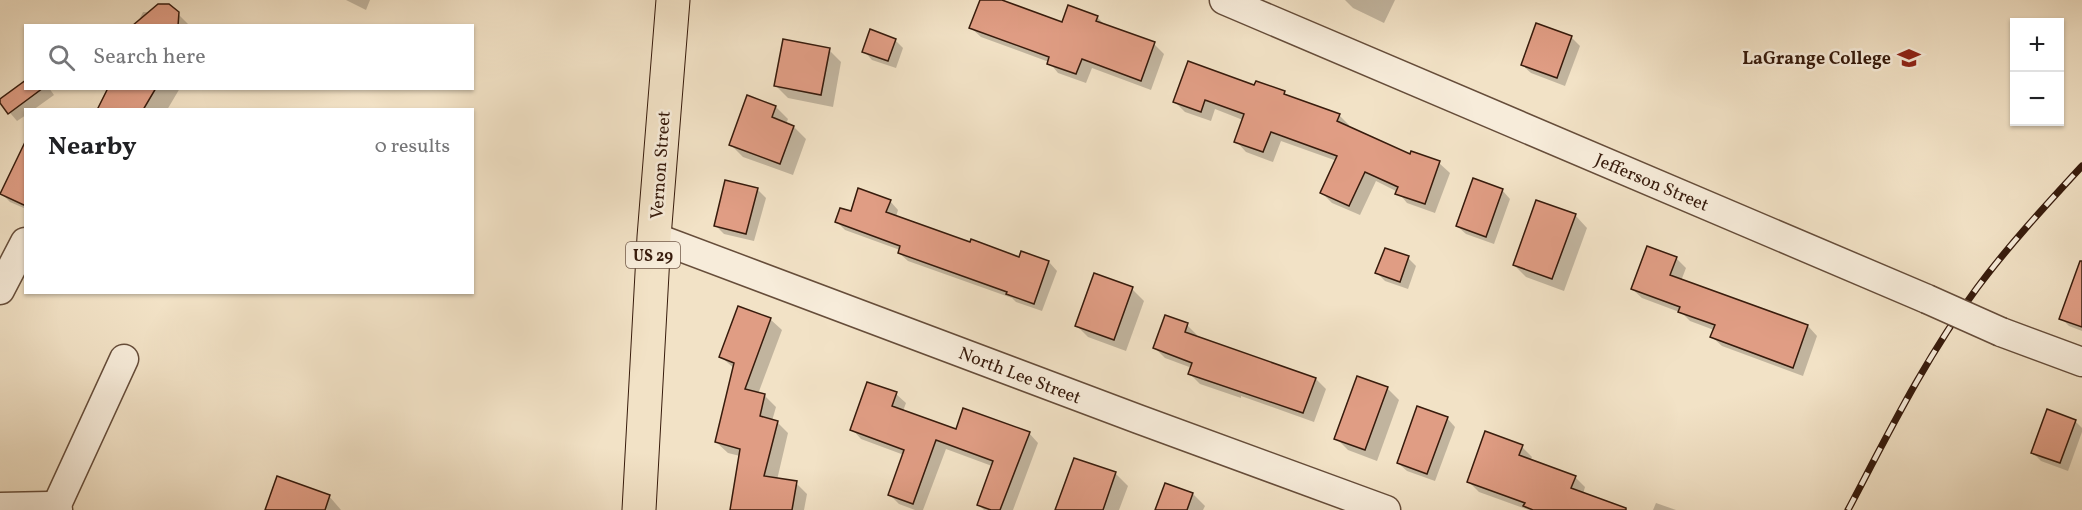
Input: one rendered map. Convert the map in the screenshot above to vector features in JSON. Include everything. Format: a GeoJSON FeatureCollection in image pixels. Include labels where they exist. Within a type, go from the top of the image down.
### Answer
{"type":"FeatureCollection","features":[{"type":"Feature","properties":{"kind":"main road","name":"Vernon Street"},"geometry":{"type":"LineString","coordinates":[[639,510],[654,237],[673,0]]}},
{"type":"Feature","properties":{"kind":"street","name":"Jefferson Street"},"geometry":{"type":"LineString","coordinates":[[1224,0],[2001,332],[2082,362]]}},
{"type":"Feature","properties":{"kind":"street","name":"North Lee Street"},"geometry":{"type":"LineString","coordinates":[[654,237],[1386,510]]}},
{"type":"Feature","properties":{"kind":"street"},"geometry":{"type":"LineString","coordinates":[[0,290],[24,244]]}},
{"type":"Feature","properties":{"kind":"street"},"geometry":{"type":"LineString","coordinates":[[0,507],[49,506],[57,509],[124,359]]}},
{"type":"Feature","properties":{"kind":"building"},"geometry":{"type":"Polygon","coordinates":[[[980,0],[1002,0],[1062,22],[1068,5],[1098,16],[1096,21],[1155,42],[1141,81],[1082,59],[1076,74],[1047,64],[1049,57],[969,28],[980,0]]]}},
{"type":"Feature","properties":{"kind":"building"},"geometry":{"type":"Polygon","coordinates":[[[158,4],[169,4],[179,12],[178,24],[134,24],[158,4]]]}},
{"type":"Feature","properties":{"kind":"building"},"geometry":{"type":"Polygon","coordinates":[[[1536,23],[1572,36],[1557,78],[1521,65],[1536,23]]]}},
{"type":"Feature","properties":{"kind":"building"},"geometry":{"type":"Polygon","coordinates":[[[870,29],[896,39],[888,61],[862,52],[870,29]]]}},
{"type":"Feature","properties":{"kind":"building"},"geometry":{"type":"Polygon","coordinates":[[[783,39],[830,48],[821,95],[774,86],[783,39]]]}},
{"type":"Feature","properties":{"kind":"building"},"geometry":{"type":"Polygon","coordinates":[[[1188,61],[1254,85],[1256,81],[1285,91],[1284,94],[1340,114],[1337,121],[1410,154],[1411,151],[1440,161],[1425,204],[1395,194],[1398,187],[1365,172],[1349,206],[1320,193],[1337,156],[1271,132],[1263,152],[1234,142],[1244,114],[1205,100],[1201,112],[1173,102],[1188,61]]]}},
{"type":"Feature","properties":{"kind":"building"},"geometry":{"type":"Polygon","coordinates":[[[24,81],[24,90],[40,90],[8,114],[0,103],[0,99],[24,81]]]}},
{"type":"Feature","properties":{"kind":"building"},"geometry":{"type":"Polygon","coordinates":[[[107,90],[155,90],[144,108],[98,108],[107,90]]]}},
{"type":"Feature","properties":{"kind":"building"},"geometry":{"type":"Polygon","coordinates":[[[747,95],[776,106],[772,117],[794,126],[780,164],[729,145],[747,95]]]}},
{"type":"Feature","properties":{"kind":"building"},"geometry":{"type":"Polygon","coordinates":[[[24,144],[24,205],[0,194],[24,144]]]}},
{"type":"Feature","properties":{"kind":"building"},"geometry":{"type":"Polygon","coordinates":[[[1473,178],[1503,189],[1486,237],[1456,226],[1473,178]]]}},
{"type":"Feature","properties":{"kind":"building"},"geometry":{"type":"Polygon","coordinates":[[[725,180],[758,188],[746,234],[714,226],[725,180]]]}},
{"type":"Feature","properties":{"kind":"building"},"geometry":{"type":"Polygon","coordinates":[[[858,188],[891,200],[886,212],[1019,257],[1021,251],[1049,261],[1034,304],[898,253],[900,246],[835,222],[840,208],[851,211],[858,188]]]}},
{"type":"Feature","properties":{"kind":"building"},"geometry":{"type":"Polygon","coordinates":[[[1536,200],[1576,214],[1552,279],[1513,265],[1536,200]]]}},
{"type":"Feature","properties":{"kind":"building"},"geometry":{"type":"Polygon","coordinates":[[[1647,246],[1677,257],[1670,275],[1808,325],[1793,368],[1710,337],[1715,325],[1678,312],[1680,307],[1631,289],[1647,246]]]}},
{"type":"Feature","properties":{"kind":"building"},"geometry":{"type":"Polygon","coordinates":[[[1385,248],[1409,256],[1400,282],[1375,273],[1385,248]]]}},
{"type":"Feature","properties":{"kind":"building"},"geometry":{"type":"Polygon","coordinates":[[[2080,261],[2082,261],[2082,327],[2059,319],[2080,261]]]}},
{"type":"Feature","properties":{"kind":"building"},"geometry":{"type":"Polygon","coordinates":[[[1094,273],[1133,287],[1114,340],[1075,326],[1094,273]]]}},
{"type":"Feature","properties":{"kind":"building"},"geometry":{"type":"Polygon","coordinates":[[[738,306],[771,318],[745,389],[765,394],[760,416],[778,421],[764,476],[797,481],[792,510],[730,510],[740,449],[715,442],[734,363],[719,357],[738,306]]]}},
{"type":"Feature","properties":{"kind":"building"},"geometry":{"type":"Polygon","coordinates":[[[1165,315],[1188,323],[1185,332],[1316,378],[1303,413],[1188,374],[1192,363],[1153,348],[1165,315]]]}},
{"type":"Feature","properties":{"kind":"building"},"geometry":{"type":"Polygon","coordinates":[[[1357,376],[1388,387],[1365,450],[1334,439],[1357,376]]]}},
{"type":"Feature","properties":{"kind":"building"},"geometry":{"type":"Polygon","coordinates":[[[867,382],[897,392],[892,406],[956,429],[963,408],[1030,432],[1000,510],[991,510],[977,505],[993,461],[936,440],[913,504],[888,495],[904,450],[850,430],[867,382]]]}},
{"type":"Feature","properties":{"kind":"building"},"geometry":{"type":"Polygon","coordinates":[[[1417,406],[1448,417],[1427,474],[1397,463],[1417,406]]]}},
{"type":"Feature","properties":{"kind":"building"},"geometry":{"type":"Polygon","coordinates":[[[2047,409],[2076,420],[2060,463],[2031,453],[2047,409]]]}},
{"type":"Feature","properties":{"kind":"building"},"geometry":{"type":"Polygon","coordinates":[[[1485,431],[1523,445],[1519,455],[1576,476],[1571,488],[1626,508],[1626,510],[1533,510],[1523,506],[1525,503],[1467,482],[1485,431]]]}},
{"type":"Feature","properties":{"kind":"building"},"geometry":{"type":"Polygon","coordinates":[[[1074,458],[1116,472],[1103,510],[1055,510],[1074,458]]]}},
{"type":"Feature","properties":{"kind":"building"},"geometry":{"type":"Polygon","coordinates":[[[277,476],[330,495],[325,510],[265,510],[277,476]]]}},
{"type":"Feature","properties":{"kind":"building"},"geometry":{"type":"Polygon","coordinates":[[[1165,483],[1193,493],[1187,510],[1155,510],[1165,483]]]}},
{"type":"Feature","properties":{"kind":"railway"},"geometry":{"type":"LineString","coordinates":[[1848,510],[1908,396],[1958,314],[2002,256],[2082,166]]}},
{"type":"Feature","properties":{"kind":"place","name":"LaGrange College"},"geometry":{"type":"Point","coordinates":[1909,58]}}]}
